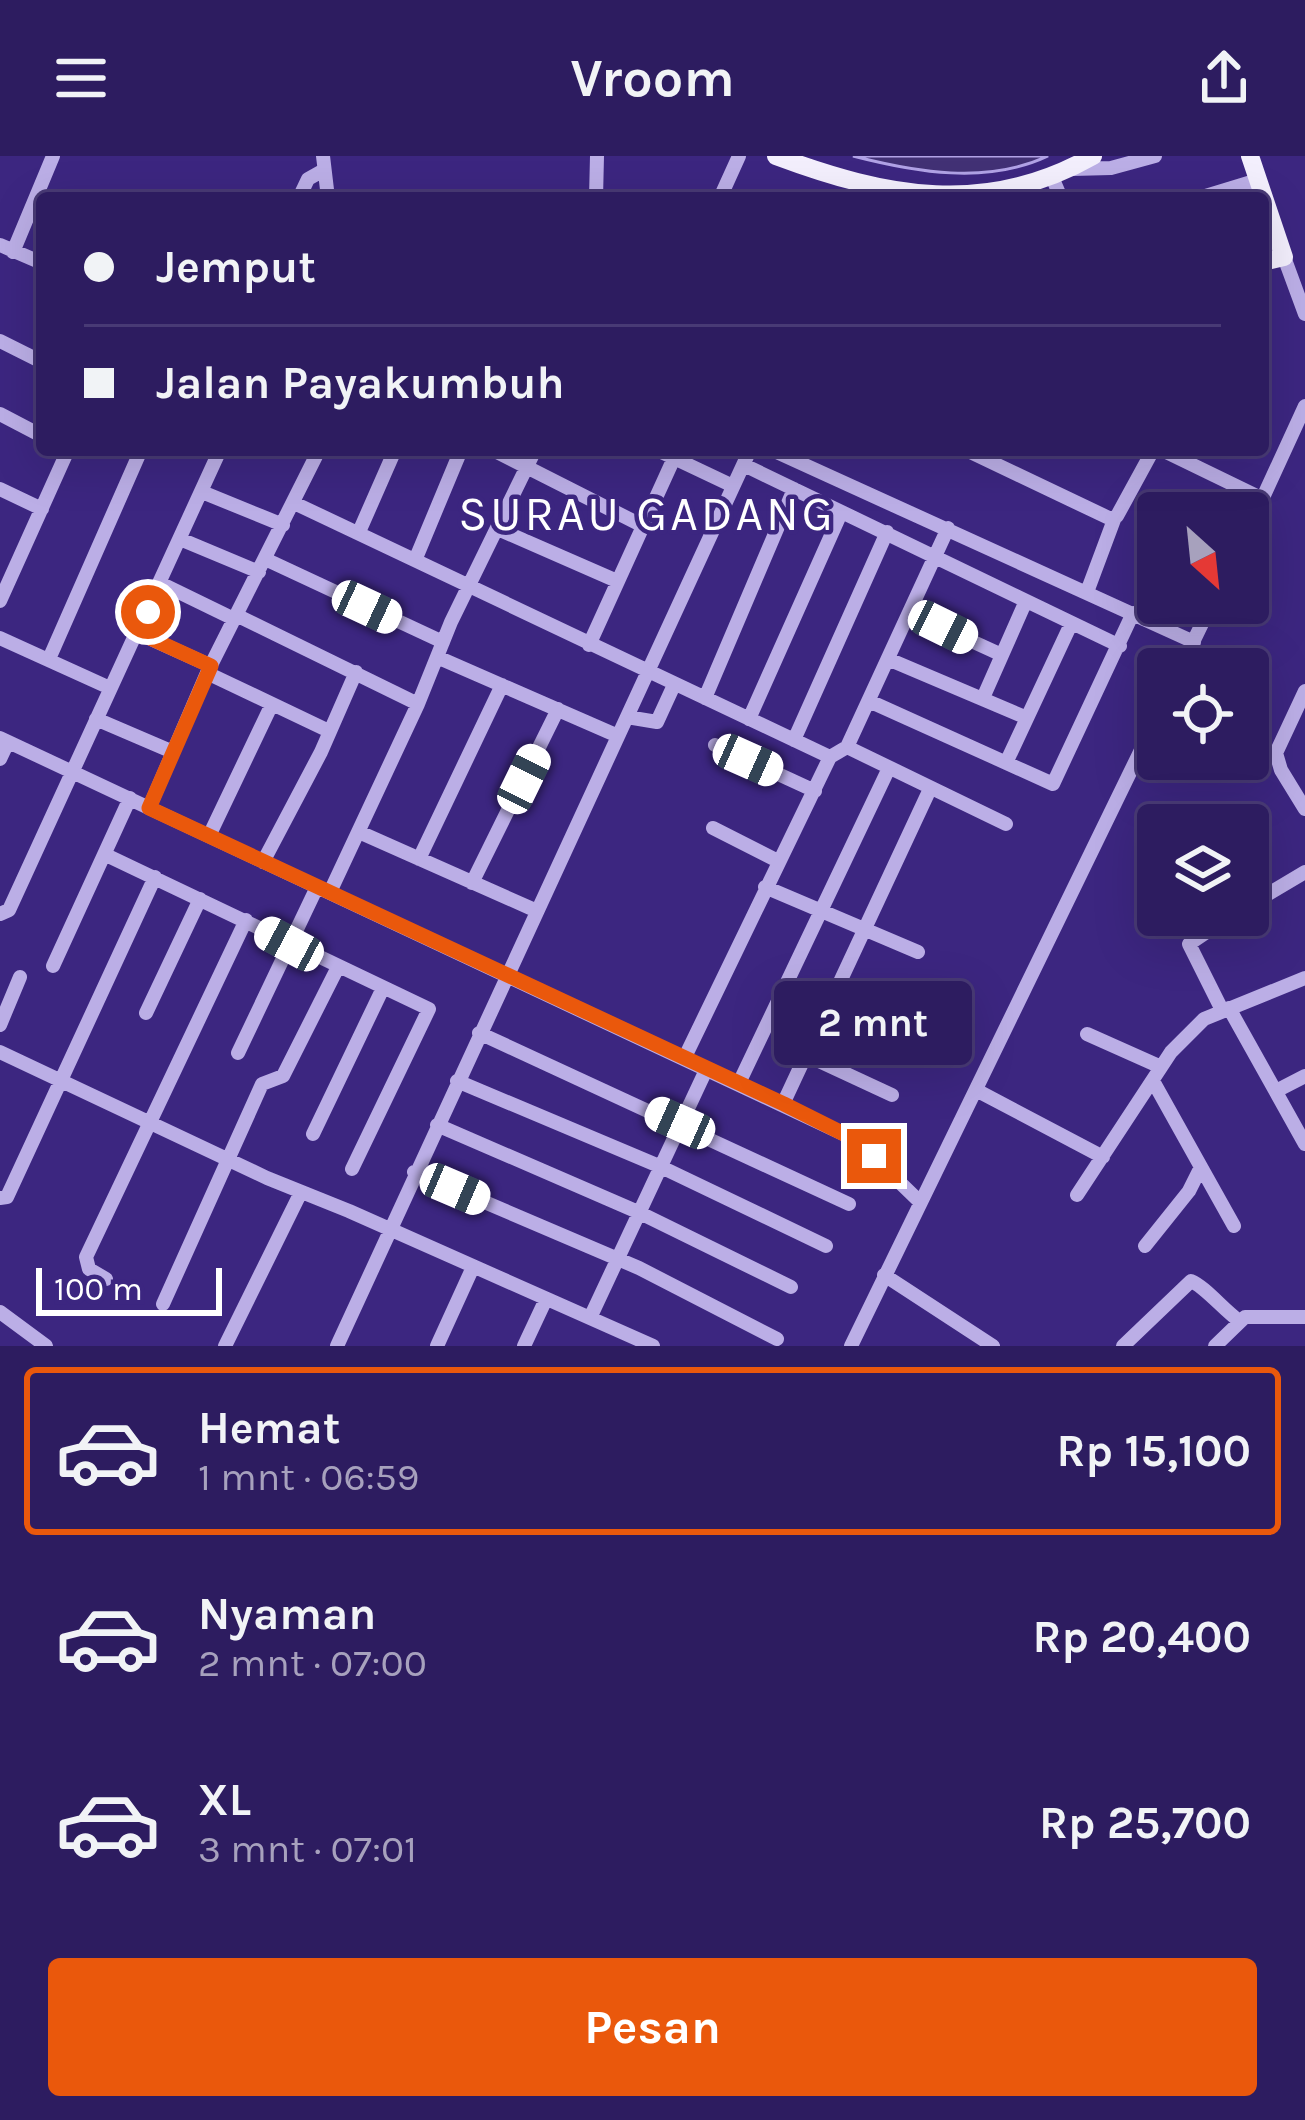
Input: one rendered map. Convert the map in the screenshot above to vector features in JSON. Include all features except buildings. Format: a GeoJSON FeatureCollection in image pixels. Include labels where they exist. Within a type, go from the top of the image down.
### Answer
{"type":"FeatureCollection","features":[{"type":"Feature","properties":{"kind":"main road"},"geometry":{"type":"LineString","coordinates":[[776,156],[881,192]]}},
{"type":"Feature","properties":{"kind":"main road"},"geometry":{"type":"LineString","coordinates":[[994,192],[1059,173],[1093,156]]}},
{"type":"Feature","properties":{"kind":"main road"},"geometry":{"type":"LineString","coordinates":[[1250,156],[1262,192]]}},
{"type":"Feature","properties":{"kind":"main road"},"geometry":{"type":"LineString","coordinates":[[835,179],[853,192]]}},
{"type":"Feature","properties":{"kind":"main road"},"geometry":{"type":"LineString","coordinates":[[1269,213],[1284,257],[1269,261]]}},
{"type":"Feature","properties":{"kind":"street"},"geometry":{"type":"LineString","coordinates":[[36,261],[6,249],[53,156]]}},
{"type":"Feature","properties":{"kind":"street"},"geometry":{"type":"LineString","coordinates":[[596,192],[597,156]]}},
{"type":"Feature","properties":{"kind":"street"},"geometry":{"type":"LineString","coordinates":[[723,192],[739,156]]}},
{"type":"Feature","properties":{"kind":"street"},"geometry":{"type":"LineString","coordinates":[[1061,192],[1059,173],[1111,168],[1155,156]]}},
{"type":"Feature","properties":{"kind":"street"},"geometry":{"type":"LineString","coordinates":[[302,192],[324,163]]}},
{"type":"Feature","properties":{"kind":"street"},"geometry":{"type":"LineString","coordinates":[[1219,192],[1258,180]]}},
{"type":"Feature","properties":{"kind":"street"},"geometry":{"type":"LineString","coordinates":[[1284,257],[1305,314]]}},
{"type":"Feature","properties":{"kind":"street"},"geometry":{"type":"LineString","coordinates":[[0,341],[36,359]]}},
{"type":"Feature","properties":{"kind":"street"},"geometry":{"type":"LineString","coordinates":[[1266,492],[1305,406]]}},
{"type":"Feature","properties":{"kind":"street"},"geometry":{"type":"LineString","coordinates":[[0,414],[36,433]]}},
{"type":"Feature","properties":{"kind":"street"},"geometry":{"type":"LineString","coordinates":[[0,601],[6,568],[42,509],[65,456]]}},
{"type":"Feature","properties":{"kind":"street"},"geometry":{"type":"LineString","coordinates":[[49,659],[138,456]]}},
{"type":"Feature","properties":{"kind":"street"},"geometry":{"type":"LineString","coordinates":[[0,914],[8,910],[217,456]]}},
{"type":"Feature","properties":{"kind":"street"},"geometry":{"type":"LineString","coordinates":[[149,808],[209,670],[316,456]]}},
{"type":"Feature","properties":{"kind":"street"},"geometry":{"type":"LineString","coordinates":[[358,532],[392,456]]}},
{"type":"Feature","properties":{"kind":"street"},"geometry":{"type":"LineString","coordinates":[[416,558],[458,456]]}},
{"type":"Feature","properties":{"kind":"street"},"geometry":{"type":"LineString","coordinates":[[508,456],[643,526]]}},
{"type":"Feature","properties":{"kind":"street"},"geometry":{"type":"LineString","coordinates":[[238,1053],[289,944],[358,832],[533,456]]}},
{"type":"Feature","properties":{"kind":"street"},"geometry":{"type":"LineString","coordinates":[[670,456],[734,486]]}},
{"type":"Feature","properties":{"kind":"street"},"geometry":{"type":"LineString","coordinates":[[786,456],[1193,642]]}},
{"type":"Feature","properties":{"kind":"street"},"geometry":{"type":"LineString","coordinates":[[812,467],[817,456]]}},
{"type":"Feature","properties":{"kind":"street"},"geometry":{"type":"LineString","coordinates":[[979,456],[1115,518]]}},
{"type":"Feature","properties":{"kind":"street"},"geometry":{"type":"LineString","coordinates":[[1087,592],[1115,518],[1150,456]]}},
{"type":"Feature","properties":{"kind":"street"},"geometry":{"type":"LineString","coordinates":[[1191,456],[1251,492]]}},
{"type":"Feature","properties":{"kind":"street"},"geometry":{"type":"LineString","coordinates":[[589,645],[674,458]]}},
{"type":"Feature","properties":{"kind":"street"},"geometry":{"type":"LineString","coordinates":[[337,1346],[747,458],[841,513],[1120,646]]}},
{"type":"Feature","properties":{"kind":"street"},"geometry":{"type":"LineString","coordinates":[[0,489],[42,509]]}},
{"type":"Feature","properties":{"kind":"street"},"geometry":{"type":"LineString","coordinates":[[704,698],[794,489]]}},
{"type":"Feature","properties":{"kind":"street"},"geometry":{"type":"LineString","coordinates":[[202,492],[283,525]]}},
{"type":"Feature","properties":{"kind":"street"},"geometry":{"type":"LineString","coordinates":[[294,503],[830,757]]}},
{"type":"Feature","properties":{"kind":"street"},"geometry":{"type":"LineString","coordinates":[[749,719],[841,513]]}},
{"type":"Feature","properties":{"kind":"street"},"geometry":{"type":"LineString","coordinates":[[684,1059],[830,757],[847,747],[948,528]]}},
{"type":"Feature","properties":{"kind":"street"},"geometry":{"type":"LineString","coordinates":[[498,529],[617,581]]}},
{"type":"Feature","properties":{"kind":"street"},"geometry":{"type":"LineString","coordinates":[[794,740],[886,532]]}},
{"type":"Feature","properties":{"kind":"street"},"geometry":{"type":"LineString","coordinates":[[180,539],[262,565],[440,649],[502,685],[619,736]]}},
{"type":"Feature","properties":{"kind":"street"},"geometry":{"type":"LineString","coordinates":[[160,584],[418,704]]}},
{"type":"Feature","properties":{"kind":"street"},"geometry":{"type":"LineString","coordinates":[[983,698],[1025,603]]}},
{"type":"Feature","properties":{"kind":"street"},"geometry":{"type":"LineString","coordinates":[[910,613],[1002,655]]}},
{"type":"Feature","properties":{"kind":"street"},"geometry":{"type":"LineString","coordinates":[[869,701],[1055,783],[1132,613]]}},
{"type":"Feature","properties":{"kind":"street"},"geometry":{"type":"LineString","coordinates":[[1006,763],[1071,624]]}},
{"type":"Feature","properties":{"kind":"street"},"geometry":{"type":"LineString","coordinates":[[1190,648],[1202,624]]}},
{"type":"Feature","properties":{"kind":"street"},"geometry":{"type":"LineString","coordinates":[[139,633],[329,731]]}},
{"type":"Feature","properties":{"kind":"street"},"geometry":{"type":"LineString","coordinates":[[0,638],[110,688]]}},
{"type":"Feature","properties":{"kind":"street"},"geometry":{"type":"LineString","coordinates":[[888,659],[1027,718]]}},
{"type":"Feature","properties":{"kind":"street"},"geometry":{"type":"LineString","coordinates":[[263,862],[356,672]]}},
{"type":"Feature","properties":{"kind":"street"},"geometry":{"type":"LineString","coordinates":[[418,859],[502,685]]}},
{"type":"Feature","properties":{"kind":"street"},"geometry":{"type":"LineString","coordinates":[[628,717],[657,722],[674,685]]}},
{"type":"Feature","properties":{"kind":"street"},"geometry":{"type":"LineString","coordinates":[[1305,691],[1276,753],[1305,809]]}},
{"type":"Feature","properties":{"kind":"street"},"geometry":{"type":"LineString","coordinates":[[209,836],[272,704]]}},
{"type":"Feature","properties":{"kind":"street"},"geometry":{"type":"LineString","coordinates":[[472,883],[558,710]]}},
{"type":"Feature","properties":{"kind":"street"},"geometry":{"type":"LineString","coordinates":[[96,719],[173,752]]}},
{"type":"Feature","properties":{"kind":"street"},"geometry":{"type":"LineString","coordinates":[[0,759],[4,740],[784,1104],[863,1145],[920,1202]]}},
{"type":"Feature","properties":{"kind":"street"},"geometry":{"type":"LineString","coordinates":[[715,745],[815,791]]}},
{"type":"Feature","properties":{"kind":"street"},"geometry":{"type":"LineString","coordinates":[[847,747],[1006,824]]}},
{"type":"Feature","properties":{"kind":"street"},"geometry":{"type":"LineString","coordinates":[[851,1346],[1137,758]]}},
{"type":"Feature","properties":{"kind":"street"},"geometry":{"type":"LineString","coordinates":[[739,1083],[889,768]]}},
{"type":"Feature","properties":{"kind":"street"},"geometry":{"type":"LineString","coordinates":[[784,1104],[930,789]]}},
{"type":"Feature","properties":{"kind":"street"},"geometry":{"type":"LineString","coordinates":[[53,967],[130,798]]}},
{"type":"Feature","properties":{"kind":"street"},"geometry":{"type":"LineString","coordinates":[[713,828],[778,861]]}},
{"type":"Feature","properties":{"kind":"street"},"geometry":{"type":"LineString","coordinates":[[358,832],[537,911]]}},
{"type":"Feature","properties":{"kind":"street"},"geometry":{"type":"LineString","coordinates":[[106,855],[429,1010],[352,1169]]}},
{"type":"Feature","properties":{"kind":"street"},"geometry":{"type":"LineString","coordinates":[[1269,893],[1305,872]]}},
{"type":"Feature","properties":{"kind":"street"},"geometry":{"type":"LineString","coordinates":[[0,1198],[8,1197],[155,877]]}},
{"type":"Feature","properties":{"kind":"street"},"geometry":{"type":"LineString","coordinates":[[766,886],[919,952]]}},
{"type":"Feature","properties":{"kind":"street"},"geometry":{"type":"LineString","coordinates":[[146,1012],[200,899]]}},
{"type":"Feature","properties":{"kind":"street"},"geometry":{"type":"LineString","coordinates":[[106,1279],[89,1269],[85,1260],[246,920]]}},
{"type":"Feature","properties":{"kind":"street"},"geometry":{"type":"LineString","coordinates":[[1201,936],[1189,944],[1305,1144]]}},
{"type":"Feature","properties":{"kind":"street"},"geometry":{"type":"LineString","coordinates":[[163,1304],[262,1084],[283,1076],[338,967]]}},
{"type":"Feature","properties":{"kind":"street"},"geometry":{"type":"LineString","coordinates":[[0,1025],[20,976]]}},
{"type":"Feature","properties":{"kind":"street"},"geometry":{"type":"LineString","coordinates":[[1077,1195],[1157,1074],[1204,1019],[1305,978]]}},
{"type":"Feature","properties":{"kind":"street"},"geometry":{"type":"LineString","coordinates":[[313,1134],[382,988]]}},
{"type":"Feature","properties":{"kind":"street"},"geometry":{"type":"LineString","coordinates":[[830,1009],[914,1046]]}},
{"type":"Feature","properties":{"kind":"street"},"geometry":{"type":"LineString","coordinates":[[479,1033],[849,1204]]}},
{"type":"Feature","properties":{"kind":"street"},"geometry":{"type":"LineString","coordinates":[[1087,1034],[1157,1074],[1234,1226]]}},
{"type":"Feature","properties":{"kind":"street"},"geometry":{"type":"LineString","coordinates":[[0,1052],[227,1159],[590,1318],[622,1341],[653,1346]]}},
{"type":"Feature","properties":{"kind":"street"},"geometry":{"type":"LineString","coordinates":[[808,1056],[892,1095]]}},
{"type":"Feature","properties":{"kind":"street"},"geometry":{"type":"LineString","coordinates":[[590,1318],[706,1070]]}},
{"type":"Feature","properties":{"kind":"street"},"geometry":{"type":"LineString","coordinates":[[1276,1091],[1305,1076]]}},
{"type":"Feature","properties":{"kind":"street"},"geometry":{"type":"LineString","coordinates":[[457,1081],[659,1166],[826,1246]]}},
{"type":"Feature","properties":{"kind":"street"},"geometry":{"type":"LineString","coordinates":[[976,1090],[1103,1157]]}},
{"type":"Feature","properties":{"kind":"street"},"geometry":{"type":"LineString","coordinates":[[437,1125],[638,1212],[791,1287]]}},
{"type":"Feature","properties":{"kind":"street"},"geometry":{"type":"LineString","coordinates":[[1145,1246],[1189,1191],[1201,1168]]}},
{"type":"Feature","properties":{"kind":"street"},"geometry":{"type":"LineString","coordinates":[[414,1172],[616,1258],[777,1339]]}},
{"type":"Feature","properties":{"kind":"street"},"geometry":{"type":"LineString","coordinates":[[225,1346],[301,1192]]}},
{"type":"Feature","properties":{"kind":"street"},"geometry":{"type":"LineString","coordinates":[[437,1346],[473,1267]]}},
{"type":"Feature","properties":{"kind":"street"},"geometry":{"type":"LineString","coordinates":[[884,1275],[993,1346]]}},
{"type":"Feature","properties":{"kind":"street"},"geometry":{"type":"LineString","coordinates":[[1123,1346],[1191,1281],[1238,1320]]}},
{"type":"Feature","properties":{"kind":"street"},"geometry":{"type":"LineString","coordinates":[[524,1346],[547,1299]]}},
{"type":"Feature","properties":{"kind":"street"},"geometry":{"type":"LineString","coordinates":[[0,1312],[46,1346]]}},
{"type":"Feature","properties":{"kind":"street"},"geometry":{"type":"LineString","coordinates":[[1215,1346],[1238,1320],[1249,1316],[1305,1317]]}},
{"type":"Feature","properties":{"kind":"shaded area"},"geometry":{"type":"Polygon","coordinates":[[[853,156],[1048,156],[1001,170],[951,173],[853,156]]]}},
{"type":"Feature","properties":{"kind":"district","name":"SURAU GADANG"},"geometry":{"type":"Point","coordinates":[647,514]}},
{"type":"Feature","properties":{"kind":"route"},"geometry":{"type":"LineString","coordinates":[[148,612],[139,633],[211,666],[149,808],[784,1104],[856,1140],[874,1156]]}}]}
